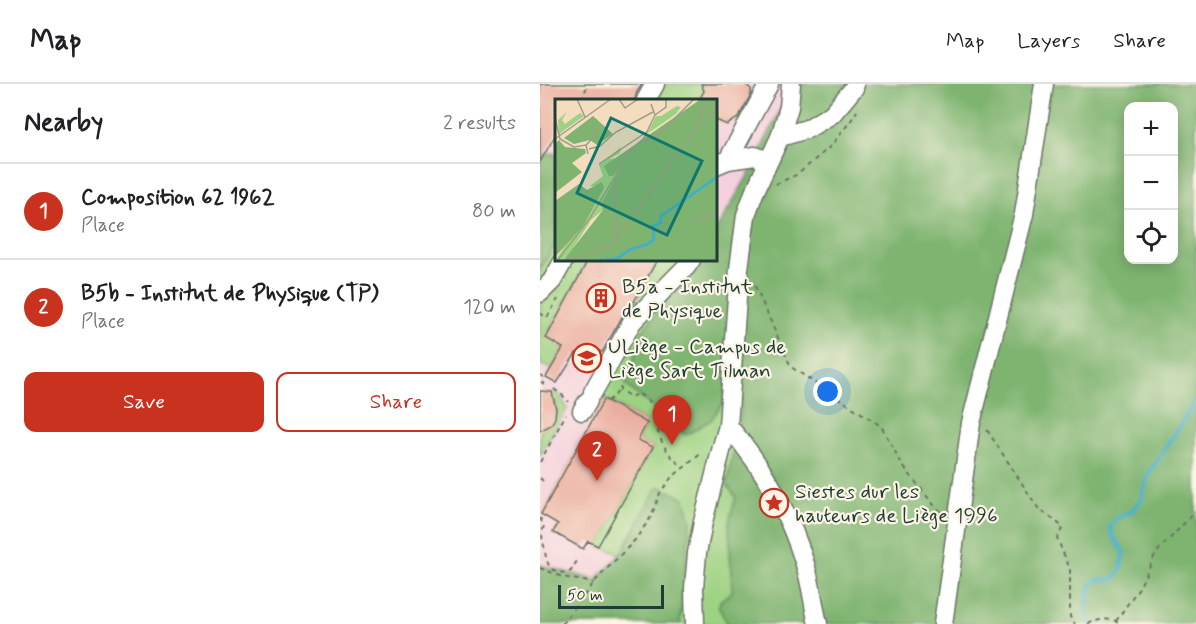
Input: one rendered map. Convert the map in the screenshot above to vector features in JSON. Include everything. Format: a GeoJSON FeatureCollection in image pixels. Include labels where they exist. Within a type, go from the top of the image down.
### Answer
{"type":"FeatureCollection","features":[{"type":"Feature","properties":{"kind":"street"},"geometry":{"type":"LineString","coordinates":[[647,99],[655,84]]}},
{"type":"Feature","properties":{"kind":"street"},"geometry":{"type":"LineString","coordinates":[[722,162],[769,84]]}},
{"type":"Feature","properties":{"kind":"street"},"geometry":{"type":"LineString","coordinates":[[695,624],[694,588],[698,553],[703,522],[725,434],[739,269],[746,215],[780,137],[789,106],[791,84]]}},
{"type":"Feature","properties":{"kind":"street"},"geometry":{"type":"LineString","coordinates":[[780,137],[807,129],[832,114],[855,84]]}},
{"type":"Feature","properties":{"kind":"street"},"geometry":{"type":"LineString","coordinates":[[943,624],[971,423],[1024,214],[1044,84]]}},
{"type":"Feature","properties":{"kind":"street"},"geometry":{"type":"LineString","coordinates":[[722,162],[755,156],[768,161]]}},
{"type":"Feature","properties":{"kind":"street"},"geometry":{"type":"LineString","coordinates":[[540,293],[552,281],[563,261]]}},
{"type":"Feature","properties":{"kind":"street"},"geometry":{"type":"LineString","coordinates":[[588,402],[632,322],[690,261]]}},
{"type":"Feature","properties":{"kind":"street"},"geometry":{"type":"LineString","coordinates":[[725,434],[748,448],[767,476],[804,562],[818,624]]}},
{"type":"Feature","properties":{"kind":"path"},"geometry":{"type":"LineString","coordinates":[[582,99],[587,86]]}},
{"type":"Feature","properties":{"kind":"path"},"geometry":{"type":"LineString","coordinates":[[754,193],[798,174],[832,145],[861,104]]}},
{"type":"Feature","properties":{"kind":"path"},"geometry":{"type":"LineString","coordinates":[[739,269],[751,279],[791,367],[881,426],[903,466],[933,504],[956,525]]}},
{"type":"Feature","properties":{"kind":"path"},"geometry":{"type":"LineString","coordinates":[[540,375],[543,377],[541,382],[544,384]]}},
{"type":"Feature","properties":{"kind":"path"},"geometry":{"type":"LineString","coordinates":[[554,389],[562,395],[588,402],[622,391],[631,397],[638,393],[653,404],[659,421],[656,426],[660,438],[670,456],[684,467]]}},
{"type":"Feature","properties":{"kind":"path"},"geometry":{"type":"LineString","coordinates":[[540,462],[588,402]]}},
{"type":"Feature","properties":{"kind":"path"},"geometry":{"type":"LineString","coordinates":[[971,423],[988,430],[1038,508],[1063,527],[1058,538],[1070,569],[1070,617],[1075,624]]}},
{"type":"Feature","properties":{"kind":"path"},"geometry":{"type":"LineString","coordinates":[[562,624],[594,583],[635,540],[651,517],[660,493],[671,478],[725,434]]}},
{"type":"Feature","properties":{"kind":"path"},"geometry":{"type":"LineString","coordinates":[[1088,624],[1105,618],[1117,623],[1140,586],[1156,553],[1196,510]]}},
{"type":"Feature","properties":{"kind":"path"},"geometry":{"type":"LineString","coordinates":[[540,518],[544,526],[541,535],[548,565],[555,571],[567,573],[571,571],[578,559]]}},
{"type":"Feature","properties":{"kind":"path"},"geometry":{"type":"LineString","coordinates":[[540,568],[563,577],[594,583]]}},
{"type":"Feature","properties":{"kind":"shaded area","name":"ULiège - Campus de Liège Sart Tilman"},"geometry":{"type":"Polygon","coordinates":[[[540,84],[793,84],[749,174],[717,228],[717,99],[555,99],[555,261],[696,261],[686,435],[621,554],[596,580],[540,565],[540,84]]]}},
{"type":"Feature","properties":{"kind":"green space"},"geometry":{"type":"Polygon","coordinates":[[[658,84],[701,84],[704,91],[700,99],[650,99],[658,84]]]}},
{"type":"Feature","properties":{"kind":"green space"},"geometry":{"type":"Polygon","coordinates":[[[793,84],[1196,84],[1196,624],[728,624],[719,608],[720,601],[732,592],[729,522],[736,497],[727,485],[741,411],[739,275],[723,403],[711,420],[686,435],[626,385],[642,332],[695,261],[717,261],[717,228],[749,174],[793,84]]]}},
{"type":"Feature","properties":{"kind":"green space"},"geometry":{"type":"Polygon","coordinates":[[[555,153],[555,245],[540,269],[540,160],[544,155],[555,153]]]}},
{"type":"Feature","properties":{"kind":"green space"},"geometry":{"type":"Polygon","coordinates":[[[555,245],[555,261],[540,287],[540,269],[555,245]]]}},
{"type":"Feature","properties":{"kind":"green space"},"geometry":{"type":"Polygon","coordinates":[[[567,261],[587,261],[546,337],[563,348],[551,369],[540,364],[540,299],[567,261]]]}},
{"type":"Feature","properties":{"kind":"green space"},"geometry":{"type":"Polygon","coordinates":[[[657,261],[684,261],[622,330],[657,261]]]}},
{"type":"Feature","properties":{"kind":"green space"},"geometry":{"type":"Polygon","coordinates":[[[692,261],[739,269],[741,411],[727,485],[736,497],[729,522],[732,592],[720,601],[719,608],[728,624],[680,624],[683,582],[658,487],[621,554],[598,546],[653,447],[638,440],[647,423],[595,393],[634,324],[692,261]]]}},
{"type":"Feature","properties":{"kind":"green space"},"geometry":{"type":"Polygon","coordinates":[[[554,391],[559,394],[567,408],[540,455],[540,431],[554,421],[557,412],[555,401],[551,396],[554,391]]]}},
{"type":"Feature","properties":{"kind":"green space"},"geometry":{"type":"Polygon","coordinates":[[[658,486],[684,498],[691,519],[680,624],[540,624],[540,565],[596,580],[621,554],[658,486]]]}},
{"type":"Feature","properties":{"kind":"building"},"geometry":{"type":"Polygon","coordinates":[[[540,84],[642,84],[635,99],[555,99],[555,136],[540,162],[540,84]]]}},
{"type":"Feature","properties":{"kind":"building"},"geometry":{"type":"Polygon","coordinates":[[[701,84],[745,84],[751,89],[751,94],[738,118],[727,125],[717,120],[717,99],[700,99],[704,91],[701,84]]]}},
{"type":"Feature","properties":{"kind":"building","name":"B5a - Institut de Physique"},"geometry":{"type":"Polygon","coordinates":[[[587,261],[656,261],[602,352],[594,349],[588,359],[576,353],[557,383],[546,377],[563,348],[546,338],[587,261]]]}},
{"type":"Feature","properties":{"kind":"building"},"geometry":{"type":"Polygon","coordinates":[[[540,391],[552,392],[556,409],[551,425],[540,431],[540,391]]]}},
{"type":"Feature","properties":{"kind":"building"},"geometry":{"type":"Polygon","coordinates":[[[604,399],[647,423],[638,440],[653,447],[598,546],[588,541],[583,549],[553,532],[558,524],[541,514],[604,399]]]}},
{"type":"Feature","properties":{"kind":"waterway"},"geometry":{"type":"LineString","coordinates":[[1090,624],[1086,609],[1090,587],[1096,580],[1114,579],[1121,569],[1123,551],[1110,527],[1116,519],[1132,511],[1141,500],[1147,476],[1196,401]]}},
{"type":"Feature","properties":{"kind":"place","name":"B5a - Institut de Physique"},"geometry":{"type":"Point","coordinates":[601,298]}},
{"type":"Feature","properties":{"kind":"place","name":"ULiège - Campus de Liège Sart Tilman"},"geometry":{"type":"Point","coordinates":[587,358]}},
{"type":"Feature","properties":{"kind":"place","name":"Composition 62 1962"},"geometry":{"type":"Point","coordinates":[672,445]}},
{"type":"Feature","properties":{"kind":"place","name":"B5b - Institut de Physique (TP)"},"geometry":{"type":"Point","coordinates":[597,481]}},
{"type":"Feature","properties":{"kind":"place","name":"Siestes dur les hauteurs de Liège 1996"},"geometry":{"type":"Point","coordinates":[774,503]}}]}
